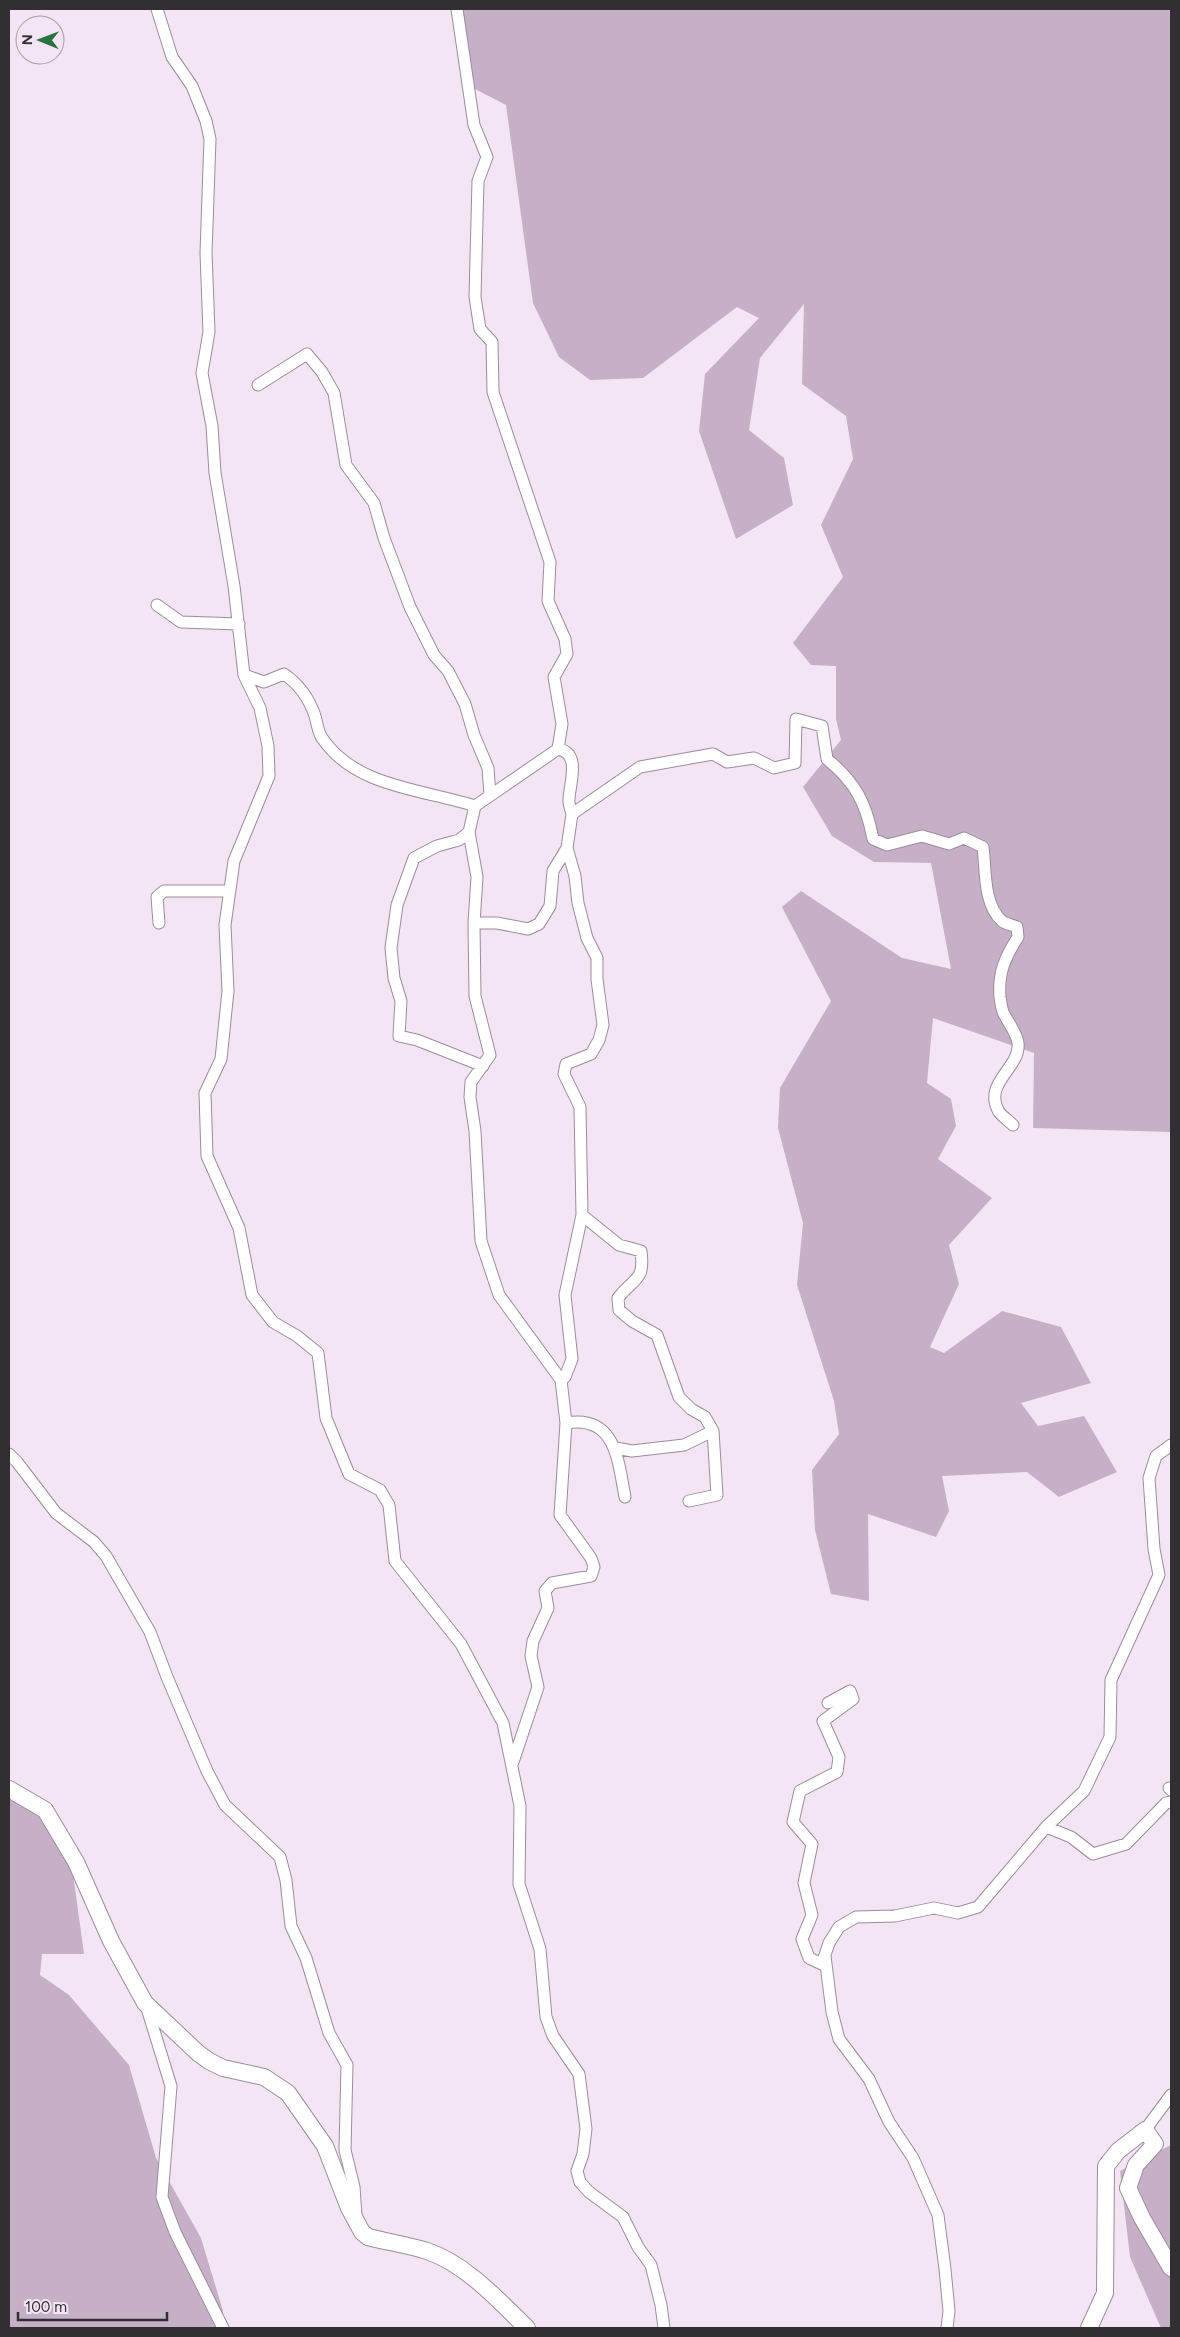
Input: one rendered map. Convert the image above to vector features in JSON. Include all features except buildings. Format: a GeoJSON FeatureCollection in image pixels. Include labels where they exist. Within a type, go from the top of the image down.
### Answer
{"type":"FeatureCollection","features":[{"type":"Feature","properties":{"kind":"street"},"geometry":{"type":"LineString","coordinates":[[157,9],[172,57],[192,86],[206,121],[210,139],[206,254],[208,332],[202,373],[212,426],[215,473],[239,624],[244,675],[260,708],[268,746],[269,776],[234,861],[225,925],[228,991],[221,1059],[205,1092],[207,1156],[239,1228],[252,1295],[273,1322],[296,1336],[318,1353],[326,1418],[349,1474],[380,1490],[389,1504],[395,1561],[461,1644],[503,1723],[520,1806],[519,1884],[540,1949],[546,2017],[552,2036],[578,2074],[586,2130],[583,2154],[577,2171],[578,2176],[580,2182],[589,2192],[624,2217],[638,2247],[651,2265],[661,2305],[664,2328]]}},
{"type":"Feature","properties":{"kind":"street"},"geometry":{"type":"LineString","coordinates":[[456,9],[474,125],[488,157],[478,182],[475,297],[480,329],[492,342],[493,392],[550,562],[548,601],[565,639],[567,654],[554,676],[562,724],[558,749],[475,806],[469,832],[477,877],[474,923],[475,996],[490,1055],[471,1082],[470,1096],[475,1131],[481,1241],[499,1295],[561,1380],[566,1423],[560,1515],[591,1558],[594,1567],[591,1576],[552,1583],[545,1590],[548,1608],[534,1641],[531,1656],[538,1687],[512,1763]]}},
{"type":"Feature","properties":{"kind":"street"},"geometry":{"type":"LineString","coordinates":[[258,385],[307,354],[322,372],[334,393],[346,465],[374,503],[384,538],[410,607],[434,655],[448,671],[465,704],[474,735],[488,768],[490,795]]}},
{"type":"Feature","properties":{"kind":"street"},"geometry":{"type":"LineString","coordinates":[[157,605],[182,622],[239,624]]}},
{"type":"Feature","properties":{"kind":"street"},"geometry":{"type":"LineString","coordinates":[[244,675],[264,682],[284,674],[298,685],[311,704],[321,736],[338,756],[352,768],[409,790],[430,793],[475,806]]}},
{"type":"Feature","properties":{"kind":"street"},"geometry":{"type":"LineString","coordinates":[[572,814],[640,767],[712,754],[727,762],[754,758],[774,768],[795,763],[796,720],[822,726],[827,759],[844,773],[858,794],[868,813],[873,839],[887,845],[922,836],[949,844],[964,838],[983,847],[986,887],[989,899],[1002,922],[1017,927],[1018,937],[1007,954],[999,975],[999,985],[1002,1009],[1018,1041],[1018,1055],[998,1082],[995,1096],[999,1111],[1013,1125]]}},
{"type":"Feature","properties":{"kind":"street"},"geometry":{"type":"LineString","coordinates":[[474,923],[497,923],[528,928],[539,924],[550,906],[553,871],[567,848],[572,814],[569,804],[574,770],[572,759],[563,750],[558,749]]}},
{"type":"Feature","properties":{"kind":"street"},"geometry":{"type":"LineString","coordinates":[[469,832],[460,840],[437,846],[414,858],[397,905],[391,948],[394,978],[401,1001],[398,1036],[417,1040],[483,1066]]}},
{"type":"Feature","properties":{"kind":"street"},"geometry":{"type":"LineString","coordinates":[[561,1380],[565,1377],[572,1359],[565,1295],[582,1215],[580,1107],[564,1074],[566,1064],[591,1054],[599,1040],[603,1025],[596,958],[585,930],[578,903],[576,876],[567,848]]}},
{"type":"Feature","properties":{"kind":"street"},"geometry":{"type":"LineString","coordinates":[[159,923],[157,897],[164,891],[230,892]]}},
{"type":"Feature","properties":{"kind":"street"},"geometry":{"type":"LineString","coordinates":[[582,1215],[620,1245],[640,1251],[643,1268],[637,1281],[624,1290],[618,1298],[620,1310],[632,1321],[657,1335],[680,1397],[691,1409],[705,1417],[713,1431],[717,1495],[689,1501]]}},
{"type":"Feature","properties":{"kind":"street"},"geometry":{"type":"LineString","coordinates":[[566,1423],[579,1420],[600,1429],[616,1448],[625,1497]]}},
{"type":"Feature","properties":{"kind":"street"},"geometry":{"type":"LineString","coordinates":[[616,1448],[632,1451],[684,1445],[713,1431]]}},
{"type":"Feature","properties":{"kind":"street"},"geometry":{"type":"LineString","coordinates":[[828,1703],[850,1691],[853,1698],[823,1721],[839,1757],[837,1772],[800,1791],[793,1822],[812,1844],[804,1884],[812,1915],[802,1940],[810,1958],[822,1964],[829,1943],[839,1926],[856,1917],[895,1916],[934,1908],[958,1913],[978,1907],[1046,1826],[1084,1791],[1110,1737],[1111,1680],[1159,1575],[1154,1549],[1149,1478],[1156,1456],[1171,1445]]}},
{"type":"Feature","properties":{"kind":"street"},"geometry":{"type":"LineString","coordinates":[[9,1454],[18,1462],[56,1514],[94,1542],[106,1556],[150,1632],[207,1770],[225,1805],[280,1857],[286,1880],[291,1926],[306,1958],[329,2033],[347,2065],[345,2150],[354,2187],[356,2220]]}},
{"type":"Feature","properties":{"kind":"street"},"geometry":{"type":"LineString","coordinates":[[9,1788],[45,1810],[76,1862],[112,1941],[145,2003],[171,2086],[162,2197],[175,2232],[223,2328]]}},
{"type":"Feature","properties":{"kind":"street"},"geometry":{"type":"LineString","coordinates":[[1046,1826],[1071,1837],[1093,1854],[1126,1844],[1141,1831],[1166,1803],[1171,1802]]}},
{"type":"Feature","properties":{"kind":"street"},"geometry":{"type":"LineString","coordinates":[[825,1954],[828,1984],[839,2039],[869,2080],[889,2122],[913,2158],[938,2215],[949,2311],[947,2328]]}},
{"type":"Feature","properties":{"kind":"street"},"geometry":{"type":"LineString","coordinates":[[145,2003],[198,2054],[209,2061],[223,2068],[264,2077],[288,2093],[325,2146],[349,2208],[362,2232],[368,2236],[428,2251],[449,2261],[467,2273],[526,2328]]}},
{"type":"Feature","properties":{"kind":"street"},"geometry":{"type":"LineString","coordinates":[[1089,2328],[1105,2293],[1106,2166],[1118,2151],[1145,2130],[1171,2095]]}},
{"type":"Feature","properties":{"kind":"street"},"geometry":{"type":"LineString","coordinates":[[1145,2130],[1155,2144],[1136,2165],[1128,2188],[1142,2218],[1171,2268]]}},
{"type":"Feature","properties":{"kind":"shaded area"},"geometry":{"type":"Polygon","coordinates":[[[459,9],[1171,9],[1171,1132],[1033,1128],[1034,1053],[933,1018],[927,1083],[951,1099],[956,1126],[938,1159],[992,1198],[949,1245],[959,1284],[930,1347],[944,1353],[1002,1311],[1061,1327],[1091,1383],[1021,1403],[1038,1426],[1084,1416],[1117,1472],[1059,1497],[1027,1472],[942,1476],[949,1511],[936,1537],[868,1514],[869,1601],[831,1594],[815,1530],[812,1470],[839,1434],[834,1401],[797,1285],[803,1223],[778,1128],[780,1088],[831,1001],[782,907],[801,891],[902,958],[951,969],[931,863],[874,862],[832,836],[803,787],[841,740],[836,719],[836,666],[811,665],[793,643],[843,577],[821,525],[853,459],[846,416],[802,384],[804,304],[760,358],[749,430],[784,458],[793,505],[736,539],[699,431],[705,374],[759,318],[737,307],[643,378],[590,380],[559,357],[533,303],[506,105],[475,89],[459,9]]]}},
{"type":"Feature","properties":{"kind":"shaded area"},"geometry":{"type":"Polygon","coordinates":[[[9,1788],[32,1806],[70,1852],[84,1954],[42,1954],[40,1975],[69,1995],[129,2065],[156,2158],[201,2238],[223,2311],[220,2328],[9,2328],[9,1788]]]}},
{"type":"Feature","properties":{"kind":"shaded area"},"geometry":{"type":"Polygon","coordinates":[[[1171,2145],[1171,2328],[1161,2328],[1130,2257],[1120,2171],[1171,2145]]]}}]}
